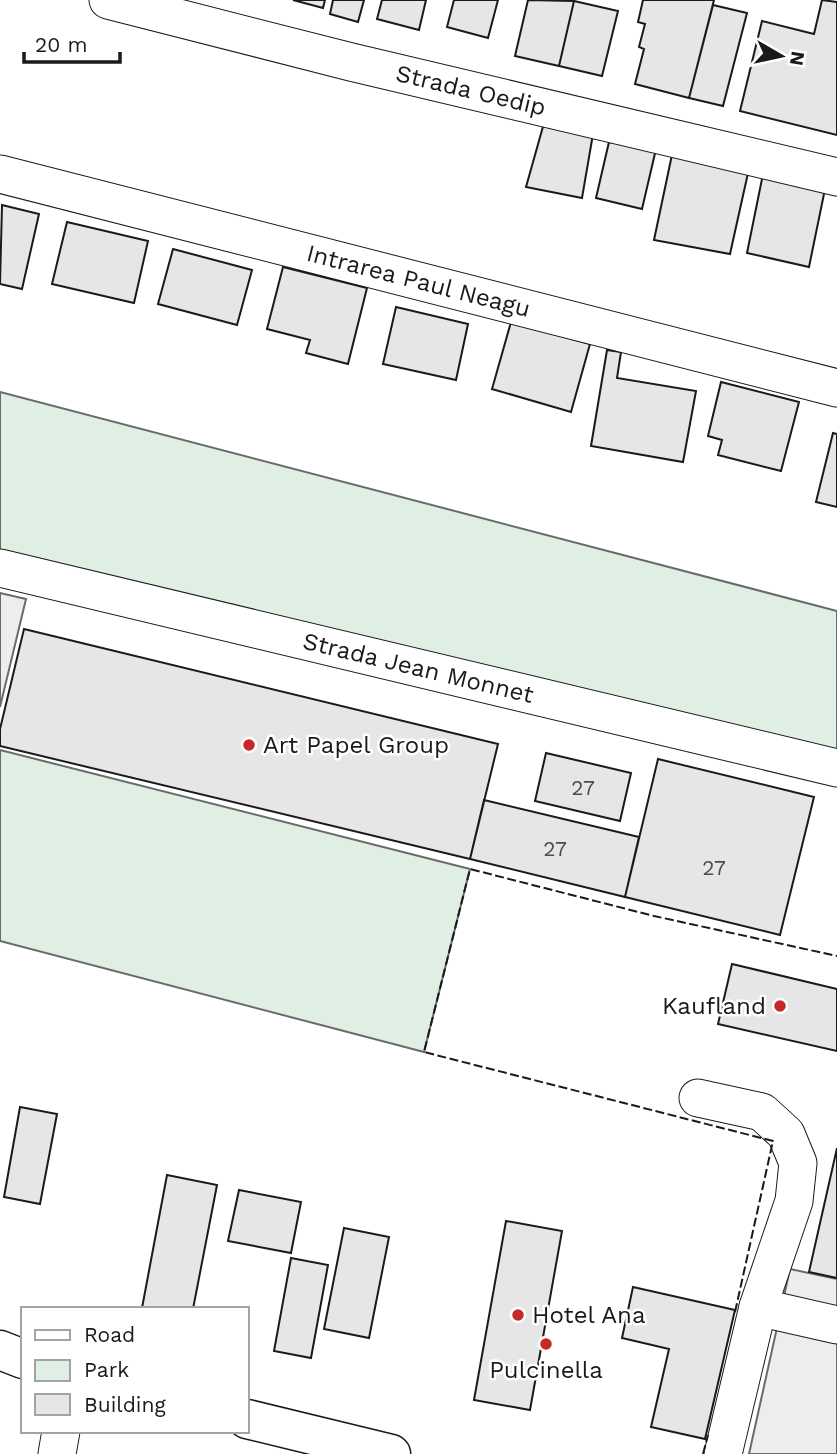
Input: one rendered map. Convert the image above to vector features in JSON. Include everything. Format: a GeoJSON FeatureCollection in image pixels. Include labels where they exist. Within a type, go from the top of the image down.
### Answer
{"type":"FeatureCollection","features":[{"type":"Feature","properties":{"kind":"main road"},"geometry":{"type":"LineString","coordinates":[[0,1350],[21,1358]]}},
{"type":"Feature","properties":{"kind":"main road"},"geometry":{"type":"LineString","coordinates":[[248,1419],[391,1454]]}},
{"type":"Feature","properties":{"kind":"street","name":"Strada Oedip"},"geometry":{"type":"LineString","coordinates":[[108,0],[364,66],[837,177]]}},
{"type":"Feature","properties":{"kind":"street","name":"Intrarea Paul Neagu"},"geometry":{"type":"LineString","coordinates":[[0,174],[837,388]]}},
{"type":"Feature","properties":{"kind":"street","name":"Strada Jean Monnet"},"geometry":{"type":"LineString","coordinates":[[0,568],[837,768]]}},
{"type":"Feature","properties":{"kind":"street"},"geometry":{"type":"LineString","coordinates":[[698,1098],[762,1112],[786,1134],[798,1163],[794,1201],[758,1307],[724,1454]]}},
{"type":"Feature","properties":{"kind":"street"},"geometry":{"type":"LineString","coordinates":[[758,1307],[837,1325]]}},
{"type":"Feature","properties":{"kind":"street"},"geometry":{"type":"LineString","coordinates":[[57,1454],[61,1433]]}},
{"type":"Feature","properties":{"kind":"green space"},"geometry":{"type":"Polygon","coordinates":[[[0,392],[837,611],[837,752],[0,551],[0,392]]]}},
{"type":"Feature","properties":{"kind":"green space"},"geometry":{"type":"Polygon","coordinates":[[[0,750],[470,869],[424,1052],[0,941],[0,750]]]}},
{"type":"Feature","properties":{"kind":"shaded area"},"geometry":{"type":"Polygon","coordinates":[[[0,593],[26,599],[0,707],[0,593]]]}},
{"type":"Feature","properties":{"kind":"shaded area"},"geometry":{"type":"Polygon","coordinates":[[[790,1269],[837,1279],[837,1454],[749,1454],[790,1269]]]}},
{"type":"Feature","properties":{"kind":"building"},"geometry":{"type":"Polygon","coordinates":[[[293,0],[325,0],[323,8],[293,0]]]}},
{"type":"Feature","properties":{"kind":"building"},"geometry":{"type":"Polygon","coordinates":[[[333,0],[364,0],[358,22],[330,14],[333,0]]]}},
{"type":"Feature","properties":{"kind":"building"},"geometry":{"type":"Polygon","coordinates":[[[382,0],[426,0],[419,30],[377,19],[382,0]]]}},
{"type":"Feature","properties":{"kind":"building"},"geometry":{"type":"Polygon","coordinates":[[[454,0],[498,0],[488,38],[447,27],[454,0]]]}},
{"type":"Feature","properties":{"kind":"building"},"geometry":{"type":"Polygon","coordinates":[[[528,0],[574,1],[559,66],[515,56],[528,0]]]}},
{"type":"Feature","properties":{"kind":"building"},"geometry":{"type":"Polygon","coordinates":[[[643,0],[714,0],[689,98],[635,84],[644,49],[639,47],[645,24],[638,22],[643,0]]]}},
{"type":"Feature","properties":{"kind":"building"},"geometry":{"type":"Polygon","coordinates":[[[822,0],[837,2],[837,135],[740,111],[762,21],[814,34],[822,0]]]}},
{"type":"Feature","properties":{"kind":"building"},"geometry":{"type":"Polygon","coordinates":[[[574,1],[618,11],[602,76],[559,66],[574,1]]]}},
{"type":"Feature","properties":{"kind":"building"},"geometry":{"type":"Polygon","coordinates":[[[713,5],[747,13],[723,106],[689,98],[713,5]]]}},
{"type":"Feature","properties":{"kind":"building"},"geometry":{"type":"Polygon","coordinates":[[[544,123],[593,134],[582,198],[526,187],[544,123]]]}},
{"type":"Feature","properties":{"kind":"building"},"geometry":{"type":"Polygon","coordinates":[[[609,142],[656,149],[642,209],[596,198],[609,142]]]}},
{"type":"Feature","properties":{"kind":"building"},"geometry":{"type":"Polygon","coordinates":[[[673,150],[750,164],[730,254],[654,240],[673,150]]]}},
{"type":"Feature","properties":{"kind":"building"},"geometry":{"type":"Polygon","coordinates":[[[763,174],[825,189],[809,267],[747,253],[763,174]]]}},
{"type":"Feature","properties":{"kind":"building"},"geometry":{"type":"Polygon","coordinates":[[[2,205],[39,214],[22,289],[0,284],[2,205]]]}},
{"type":"Feature","properties":{"kind":"building"},"geometry":{"type":"Polygon","coordinates":[[[67,222],[148,241],[134,303],[52,284],[67,222]]]}},
{"type":"Feature","properties":{"kind":"building"},"geometry":{"type":"Polygon","coordinates":[[[173,249],[252,270],[237,325],[158,304],[173,249]]]}},
{"type":"Feature","properties":{"kind":"building"},"geometry":{"type":"Polygon","coordinates":[[[283,267],[367,288],[348,364],[306,353],[310,340],[267,329],[283,267]]]}},
{"type":"Feature","properties":{"kind":"building"},"geometry":{"type":"Polygon","coordinates":[[[396,307],[468,324],[456,380],[383,364],[396,307]]]}},
{"type":"Feature","properties":{"kind":"building"},"geometry":{"type":"Polygon","coordinates":[[[511,322],[590,344],[571,412],[492,389],[511,322]]]}},
{"type":"Feature","properties":{"kind":"building"},"geometry":{"type":"Polygon","coordinates":[[[607,350],[621,352],[617,378],[696,391],[683,462],[591,446],[607,350]]]}},
{"type":"Feature","properties":{"kind":"building"},"geometry":{"type":"Polygon","coordinates":[[[721,382],[799,402],[781,471],[718,455],[722,440],[708,436],[721,382]]]}},
{"type":"Feature","properties":{"kind":"building"},"geometry":{"type":"Polygon","coordinates":[[[833,433],[837,434],[837,507],[816,502],[833,433]]]}},
{"type":"Feature","properties":{"kind":"building","name":"Art Papel Group"},"geometry":{"type":"Polygon","coordinates":[[[24,629],[498,744],[470,859],[0,746],[0,729],[24,629]]]}},
{"type":"Feature","properties":{"kind":"building"},"geometry":{"type":"Polygon","coordinates":[[[546,753],[631,773],[620,821],[535,801],[546,753]]]}},
{"type":"Feature","properties":{"kind":"building"},"geometry":{"type":"Polygon","coordinates":[[[658,759],[814,797],[780,935],[625,897],[658,759]]]}},
{"type":"Feature","properties":{"kind":"building","name":"Art Papel Group"},"geometry":{"type":"Polygon","coordinates":[[[484,800],[639,837],[625,897],[470,859],[484,800]]]}},
{"type":"Feature","properties":{"kind":"building","name":"Kaufland"},"geometry":{"type":"Polygon","coordinates":[[[732,964],[837,989],[837,1051],[718,1024],[732,964]]]}},
{"type":"Feature","properties":{"kind":"building"},"geometry":{"type":"Polygon","coordinates":[[[20,1107],[57,1114],[40,1204],[4,1197],[20,1107]]]}},
{"type":"Feature","properties":{"kind":"building"},"geometry":{"type":"Polygon","coordinates":[[[837,1148],[837,1278],[809,1272],[837,1148]]]}},
{"type":"Feature","properties":{"kind":"building"},"geometry":{"type":"Polygon","coordinates":[[[167,1175],[217,1185],[193,1307],[142,1307],[167,1175]]]}},
{"type":"Feature","properties":{"kind":"building"},"geometry":{"type":"Polygon","coordinates":[[[239,1190],[301,1202],[291,1253],[228,1241],[239,1190]]]}},
{"type":"Feature","properties":{"kind":"building","name":"Hotel Ana"},"geometry":{"type":"Polygon","coordinates":[[[506,1221],[562,1231],[530,1410],[474,1400],[506,1221]]]}},
{"type":"Feature","properties":{"kind":"building"},"geometry":{"type":"Polygon","coordinates":[[[344,1228],[389,1237],[369,1338],[324,1329],[344,1228]]]}},
{"type":"Feature","properties":{"kind":"building"},"geometry":{"type":"Polygon","coordinates":[[[291,1258],[328,1265],[311,1358],[274,1351],[291,1258]]]}},
{"type":"Feature","properties":{"kind":"building"},"geometry":{"type":"Polygon","coordinates":[[[633,1287],[735,1310],[705,1439],[651,1427],[669,1349],[622,1338],[633,1287]]]}},
{"type":"Feature","properties":{"kind":"fence"},"geometry":{"type":"LineString","coordinates":[[735,1312],[773,1141],[424,1052],[470,869],[654,916],[837,956]]}},
{"type":"Feature","properties":{"kind":"fence"},"geometry":{"type":"LineString","coordinates":[[703,1454],[708,1435]]}},
{"type":"Feature","properties":{"kind":"place","name":"Art Papel Group"},"geometry":{"type":"Point","coordinates":[249,745]}},
{"type":"Feature","properties":{"kind":"place","name":"Kaufland"},"geometry":{"type":"Point","coordinates":[780,1006]}},
{"type":"Feature","properties":{"kind":"place","name":"Hotel Ana"},"geometry":{"type":"Point","coordinates":[518,1315]}},
{"type":"Feature","properties":{"kind":"place","name":"Pulcinella"},"geometry":{"type":"Point","coordinates":[546,1344]}}]}
